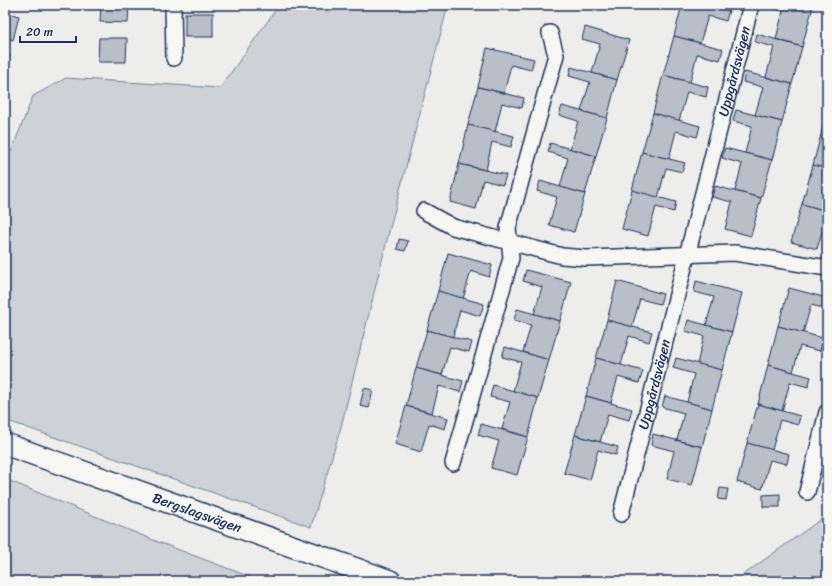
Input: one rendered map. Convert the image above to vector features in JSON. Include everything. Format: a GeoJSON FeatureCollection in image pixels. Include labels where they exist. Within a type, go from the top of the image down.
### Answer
{"type":"FeatureCollection","features":[{"type":"Feature","properties":{"kind":"main road","name":"Bergslagsvägen"},"geometry":{"type":"LineString","coordinates":[[5,444],[390,581]]}},
{"type":"Feature","properties":{"kind":"street"},"geometry":{"type":"LineString","coordinates":[[173,5],[174,58]]}},
{"type":"Feature","properties":{"kind":"street","name":"Uppgårdsvägen"},"geometry":{"type":"LineString","coordinates":[[620,514],[751,5]]}},
{"type":"Feature","properties":{"kind":"street"},"geometry":{"type":"LineString","coordinates":[[453,463],[511,258],[508,228],[556,55],[550,33]]}},
{"type":"Feature","properties":{"kind":"street"},"geometry":{"type":"LineString","coordinates":[[424,211],[453,227],[562,256],[578,258],[735,253],[827,268]]}},
{"type":"Feature","properties":{"kind":"street"},"geometry":{"type":"LineString","coordinates":[[808,492],[827,412]]}},
{"type":"Feature","properties":{"kind":"shaded area"},"geometry":{"type":"Polygon","coordinates":[[[277,5],[448,5],[389,232],[341,427],[311,527],[5,420],[5,152],[11,152],[33,96],[66,78],[220,88],[277,8],[277,5]]]}},
{"type":"Feature","properties":{"kind":"shaded area"},"geometry":{"type":"Polygon","coordinates":[[[5,479],[153,540],[261,581],[5,581],[5,479]]]}},
{"type":"Feature","properties":{"kind":"shaded area"},"geometry":{"type":"Polygon","coordinates":[[[827,515],[827,581],[741,581],[743,575],[827,515]]]}},
{"type":"Feature","properties":{"kind":"building"},"geometry":{"type":"Polygon","coordinates":[[[101,5],[129,5],[128,23],[100,22],[101,5]]]}},
{"type":"Feature","properties":{"kind":"building"},"geometry":{"type":"Polygon","coordinates":[[[682,5],[711,5],[729,10],[726,21],[708,16],[700,43],[674,36],[682,5]]]}},
{"type":"Feature","properties":{"kind":"building"},"geometry":{"type":"Polygon","coordinates":[[[766,5],[813,6],[802,47],[776,39],[783,11],[766,7],[766,5]]]}},
{"type":"Feature","properties":{"kind":"building"},"geometry":{"type":"Polygon","coordinates":[[[5,12],[19,16],[13,40],[5,38],[5,12]]]}},
{"type":"Feature","properties":{"kind":"building"},"geometry":{"type":"Polygon","coordinates":[[[185,13],[213,13],[213,37],[185,37],[185,13]]]}},
{"type":"Feature","properties":{"kind":"building"},"geometry":{"type":"Polygon","coordinates":[[[585,27],[629,40],[617,80],[592,73],[600,44],[582,39],[585,27]]]}},
{"type":"Feature","properties":{"kind":"building"},"geometry":{"type":"Polygon","coordinates":[[[757,34],[802,47],[792,84],[766,77],[774,47],[755,42],[757,34]]]}},
{"type":"Feature","properties":{"kind":"building"},"geometry":{"type":"Polygon","coordinates":[[[674,36],[723,49],[720,60],[697,54],[690,82],[663,75],[674,36]]]}},
{"type":"Feature","properties":{"kind":"building"},"geometry":{"type":"Polygon","coordinates":[[[99,38],[127,38],[126,62],[98,62],[99,38]]]}},
{"type":"Feature","properties":{"kind":"building"},"geometry":{"type":"Polygon","coordinates":[[[487,48],[534,59],[531,70],[511,65],[504,93],[478,87],[487,48]]]}},
{"type":"Feature","properties":{"kind":"building"},"geometry":{"type":"Polygon","coordinates":[[[5,53],[10,55],[5,74],[5,53]]]}},
{"type":"Feature","properties":{"kind":"building"},"geometry":{"type":"Polygon","coordinates":[[[571,67],[617,80],[607,118],[581,111],[590,82],[569,76],[571,67]]]}},
{"type":"Feature","properties":{"kind":"building"},"geometry":{"type":"Polygon","coordinates":[[[745,72],[792,84],[782,122],[755,115],[763,87],[743,82],[745,72]]]}},
{"type":"Feature","properties":{"kind":"building"},"geometry":{"type":"Polygon","coordinates":[[[663,75],[708,87],[706,97],[687,92],[679,121],[653,113],[663,75]]]}},
{"type":"Feature","properties":{"kind":"building"},"geometry":{"type":"Polygon","coordinates":[[[478,87],[524,98],[522,108],[502,103],[495,132],[468,125],[478,87]]]}},
{"type":"Feature","properties":{"kind":"building"},"geometry":{"type":"Polygon","coordinates":[[[562,106],[607,118],[596,156],[570,149],[578,121],[559,115],[562,106]]]}},
{"type":"Feature","properties":{"kind":"building"},"geometry":{"type":"Polygon","coordinates":[[[736,110],[782,122],[772,160],[745,153],[752,126],[733,121],[736,110]]]}},
{"type":"Feature","properties":{"kind":"building"},"geometry":{"type":"Polygon","coordinates":[[[653,113],[700,126],[697,137],[676,131],[669,159],[642,152],[653,113]]]}},
{"type":"Feature","properties":{"kind":"building"},"geometry":{"type":"Polygon","coordinates":[[[468,125],[514,136],[511,147],[492,142],[486,170],[459,164],[468,125]]]}},
{"type":"Feature","properties":{"kind":"building"},"geometry":{"type":"Polygon","coordinates":[[[823,127],[827,128],[827,169],[813,165],[823,127]]]}},
{"type":"Feature","properties":{"kind":"building"},"geometry":{"type":"Polygon","coordinates":[[[550,143],[596,156],[585,194],[560,187],[568,158],[548,152],[550,143]]]}},
{"type":"Feature","properties":{"kind":"building"},"geometry":{"type":"Polygon","coordinates":[[[725,148],[772,160],[761,198],[735,191],[742,164],[722,158],[725,148]]]}},
{"type":"Feature","properties":{"kind":"building"},"geometry":{"type":"Polygon","coordinates":[[[642,152],[685,163],[682,172],[666,168],[658,198],[632,190],[642,152]]]}},
{"type":"Feature","properties":{"kind":"building"},"geometry":{"type":"Polygon","coordinates":[[[459,164],[506,175],[503,185],[483,180],[476,209],[450,202],[459,164]]]}},
{"type":"Feature","properties":{"kind":"building"},"geometry":{"type":"Polygon","coordinates":[[[813,165],[827,169],[827,211],[802,204],[813,165]]]}},
{"type":"Feature","properties":{"kind":"building"},"geometry":{"type":"Polygon","coordinates":[[[540,181],[585,194],[574,232],[549,225],[557,197],[537,191],[540,181]]]}},
{"type":"Feature","properties":{"kind":"building"},"geometry":{"type":"Polygon","coordinates":[[[715,186],[761,198],[751,236],[725,229],[732,202],[712,197],[715,186]]]}},
{"type":"Feature","properties":{"kind":"building"},"geometry":{"type":"Polygon","coordinates":[[[632,190],[676,202],[674,212],[656,207],[648,236],[622,229],[632,190]]]}},
{"type":"Feature","properties":{"kind":"building"},"geometry":{"type":"Polygon","coordinates":[[[802,204],[827,211],[827,221],[825,221],[817,249],[791,242],[802,204]]]}},
{"type":"Feature","properties":{"kind":"building"},"geometry":{"type":"Polygon","coordinates":[[[399,239],[408,241],[405,251],[397,249],[399,239]]]}},
{"type":"Feature","properties":{"kind":"building"},"geometry":{"type":"Polygon","coordinates":[[[448,253],[492,265],[489,277],[471,271],[463,299],[438,291],[448,253]]]}},
{"type":"Feature","properties":{"kind":"building"},"geometry":{"type":"Polygon","coordinates":[[[526,270],[571,282],[560,321],[534,314],[542,287],[523,281],[526,270]]]}},
{"type":"Feature","properties":{"kind":"building"},"geometry":{"type":"Polygon","coordinates":[[[617,281],[663,294],[660,304],[640,299],[632,327],[607,320],[617,281]]]}},
{"type":"Feature","properties":{"kind":"building"},"geometry":{"type":"Polygon","coordinates":[[[696,281],[742,293],[732,332],[706,325],[714,297],[694,292],[696,281]]]}},
{"type":"Feature","properties":{"kind":"building"},"geometry":{"type":"Polygon","coordinates":[[[789,288],[827,298],[827,309],[811,305],[803,333],[778,326],[789,288]]]}},
{"type":"Feature","properties":{"kind":"building"},"geometry":{"type":"Polygon","coordinates":[[[438,291],[484,304],[480,316],[460,310],[453,337],[427,330],[438,291]]]}},
{"type":"Feature","properties":{"kind":"building"},"geometry":{"type":"Polygon","coordinates":[[[517,309],[560,321],[549,360],[523,352],[531,325],[514,320],[517,309]]]}},
{"type":"Feature","properties":{"kind":"building"},"geometry":{"type":"Polygon","coordinates":[[[607,320],[652,332],[649,342],[629,336],[621,365],[596,358],[607,320]]]}},
{"type":"Feature","properties":{"kind":"building"},"geometry":{"type":"Polygon","coordinates":[[[688,320],[732,332],[722,370],[697,364],[704,336],[685,331],[688,320]]]}},
{"type":"Feature","properties":{"kind":"building"},"geometry":{"type":"Polygon","coordinates":[[[778,326],[823,338],[820,351],[800,346],[793,372],[768,365],[778,326]]]}},
{"type":"Feature","properties":{"kind":"building"},"geometry":{"type":"Polygon","coordinates":[[[427,330],[472,342],[469,352],[450,347],[442,375],[416,368],[427,330]]]}},
{"type":"Feature","properties":{"kind":"building"},"geometry":{"type":"Polygon","coordinates":[[[505,347],[549,360],[538,398],[513,391],[521,362],[502,357],[505,347]]]}},
{"type":"Feature","properties":{"kind":"building"},"geometry":{"type":"Polygon","coordinates":[[[596,358],[643,371],[639,383],[618,377],[611,403],[586,396],[596,358]]]}},
{"type":"Feature","properties":{"kind":"building"},"geometry":{"type":"Polygon","coordinates":[[[676,358],[722,370],[712,409],[687,402],[694,374],[673,368],[676,358]]]}},
{"type":"Feature","properties":{"kind":"building"},"geometry":{"type":"Polygon","coordinates":[[[768,365],[811,377],[808,387],[790,382],[782,411],[758,404],[768,365]]]}},
{"type":"Feature","properties":{"kind":"building"},"geometry":{"type":"Polygon","coordinates":[[[416,368],[463,381],[460,392],[439,386],[432,413],[406,406],[416,368]]]}},
{"type":"Feature","properties":{"kind":"building"},"geometry":{"type":"Polygon","coordinates":[[[493,385],[538,398],[528,437],[502,429],[510,402],[490,397],[493,385]]]}},
{"type":"Feature","properties":{"kind":"building"},"geometry":{"type":"Polygon","coordinates":[[[364,388],[373,390],[369,408],[360,406],[364,388]]]}},
{"type":"Feature","properties":{"kind":"building"},"geometry":{"type":"Polygon","coordinates":[[[586,396],[632,409],[629,420],[608,414],[600,442],[575,435],[586,396]]]}},
{"type":"Feature","properties":{"kind":"building"},"geometry":{"type":"Polygon","coordinates":[[[665,396],[712,409],[702,447],[677,440],[684,413],[662,407],[665,396]]]}},
{"type":"Feature","properties":{"kind":"building"},"geometry":{"type":"Polygon","coordinates":[[[758,404],[800,416],[798,425],[780,420],[772,450],[747,443],[758,404]]]}},
{"type":"Feature","properties":{"kind":"building"},"geometry":{"type":"Polygon","coordinates":[[[406,406],[448,418],[445,429],[429,424],[421,452],[395,444],[406,406]]]}},
{"type":"Feature","properties":{"kind":"building"},"geometry":{"type":"Polygon","coordinates":[[[481,424],[528,437],[517,475],[491,468],[499,441],[478,435],[481,424]]]}},
{"type":"Feature","properties":{"kind":"building"},"geometry":{"type":"Polygon","coordinates":[[[653,434],[702,447],[692,485],[667,479],[674,451],[651,445],[653,434]]]}},
{"type":"Feature","properties":{"kind":"building"},"geometry":{"type":"Polygon","coordinates":[[[575,435],[618,447],[616,455],[598,450],[590,480],[564,473],[575,435]]]}},
{"type":"Feature","properties":{"kind":"building"},"geometry":{"type":"Polygon","coordinates":[[[747,443],[789,454],[787,464],[770,460],[762,489],[737,482],[747,443]]]}},
{"type":"Feature","properties":{"kind":"building"},"geometry":{"type":"Polygon","coordinates":[[[720,488],[728,489],[726,500],[718,499],[720,488]]]}},
{"type":"Feature","properties":{"kind":"building"},"geometry":{"type":"Polygon","coordinates":[[[780,494],[780,507],[763,507],[763,495],[780,494]]]}}]}
